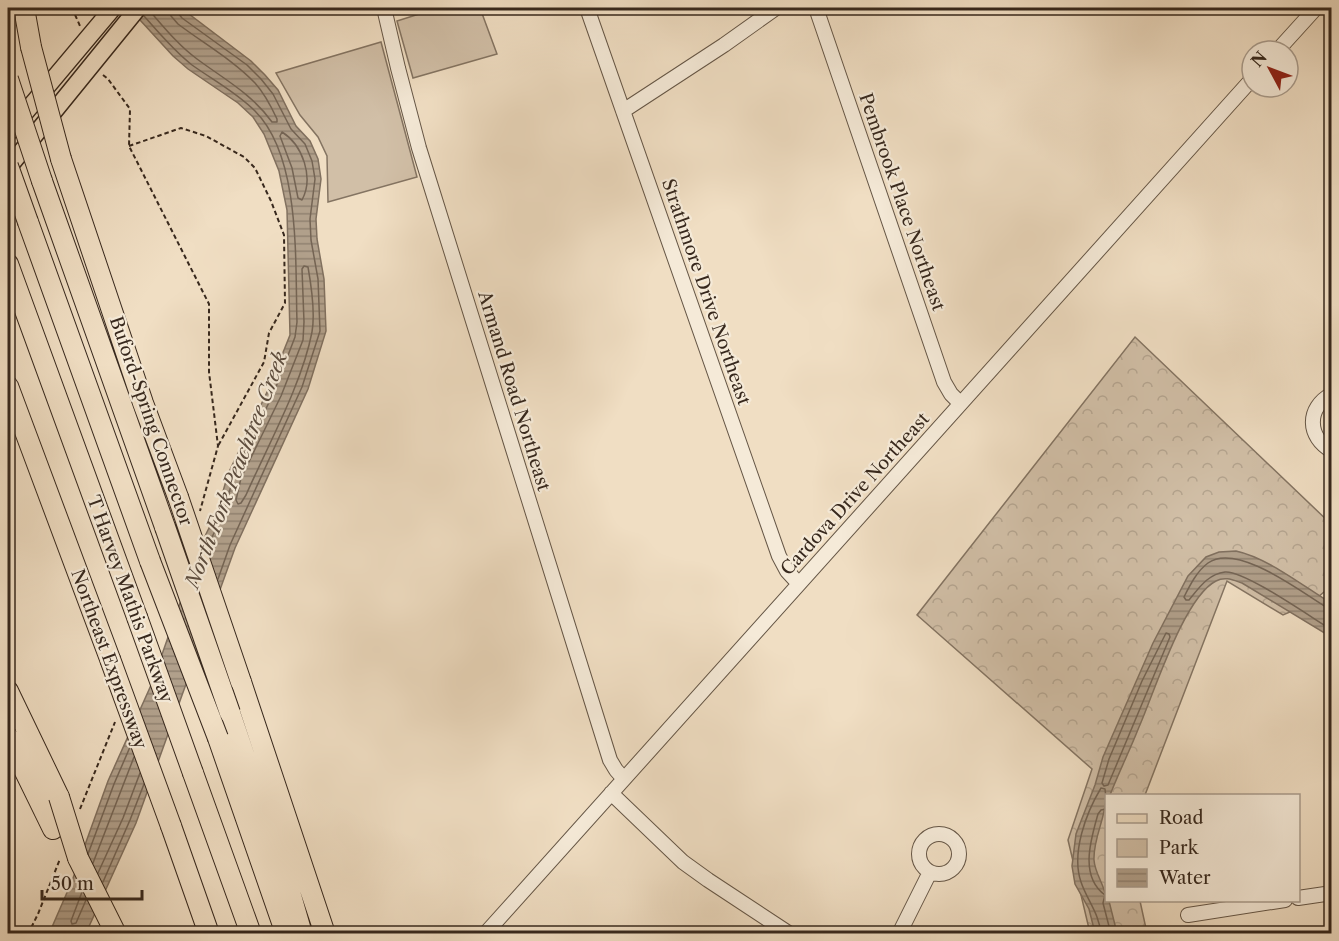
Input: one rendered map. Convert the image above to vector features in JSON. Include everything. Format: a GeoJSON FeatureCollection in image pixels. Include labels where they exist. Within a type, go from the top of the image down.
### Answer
{"type":"FeatureCollection","features":[{"type":"Feature","properties":{"kind":"highway","name":"Buford-Spring Connector"},"geometry":{"type":"LineString","coordinates":[[24,8],[31,47],[61,159],[143,403],[241,681],[325,933]]}},
{"type":"Feature","properties":{"kind":"highway"},"geometry":{"type":"LineString","coordinates":[[29,8],[31,47]]}},
{"type":"Feature","properties":{"kind":"highway","name":"Buford-Spring Connector"},"geometry":{"type":"LineString","coordinates":[[8,79],[230,713],[286,878],[302,933]]}},
{"type":"Feature","properties":{"kind":"highway"},"geometry":{"type":"LineString","coordinates":[[8,167],[150,561],[218,738],[286,933]]}},
{"type":"Feature","properties":{"kind":"highway","name":"T Harvey Mathis Parkway"},"geometry":{"type":"LineString","coordinates":[[8,264],[251,933]]}},
{"type":"Feature","properties":{"kind":"highway","name":"Northeast Expressway"},"geometry":{"type":"LineString","coordinates":[[8,386],[209,933]]}},
{"type":"Feature","properties":{"kind":"highway"},"geometry":{"type":"LineString","coordinates":[[8,691],[59,797],[78,858],[116,933]]}},
{"type":"Feature","properties":{"kind":"highway"},"geometry":{"type":"LineString","coordinates":[[8,737],[53,829],[78,858]]}},
{"type":"Feature","properties":{"kind":"main road"},"geometry":{"type":"LineString","coordinates":[[8,167],[138,8]]}},
{"type":"Feature","properties":{"kind":"main road"},"geometry":{"type":"LineString","coordinates":[[8,133],[112,9]]}},
{"type":"Feature","properties":{"kind":"street","name":"Armand Road Northeast"},"geometry":{"type":"LineString","coordinates":[[384,8],[419,148],[610,760],[624,779]]}},
{"type":"Feature","properties":{"kind":"street","name":"Strathmore Drive Northeast"},"geometry":{"type":"LineString","coordinates":[[587,8],[779,556],[787,572],[799,584]]}},
{"type":"Feature","properties":{"kind":"street"},"geometry":{"type":"LineString","coordinates":[[623,111],[776,8]]}},
{"type":"Feature","properties":{"kind":"street","name":"Pembrook Place Northeast"},"geometry":{"type":"LineString","coordinates":[[816,8],[944,382],[960,403]]}},
{"type":"Feature","properties":{"kind":"street"},"geometry":{"type":"LineString","coordinates":[[1288,39],[1317,8]]}},
{"type":"Feature","properties":{"kind":"street","name":"Cardova Drive Northeast"},"geometry":{"type":"LineString","coordinates":[[485,933],[1240,92]]}},
{"type":"Feature","properties":{"kind":"street"},"geometry":{"type":"LineString","coordinates":[[1332,394],[1316,409],[1312,423],[1317,438],[1332,451]]}},
{"type":"Feature","properties":{"kind":"street"},"geometry":{"type":"LineString","coordinates":[[611,793],[683,862],[780,931]]}},
{"type":"Feature","properties":{"kind":"street"},"geometry":{"type":"LineString","coordinates":[[899,933],[930,872]]}},
{"type":"Feature","properties":{"kind":"street"},"geometry":{"type":"LineString","coordinates":[[1300,898],[1332,893]]}},
{"type":"Feature","properties":{"kind":"street"},"geometry":{"type":"LineString","coordinates":[[1188,915],[1272,902]]}},
{"type":"Feature","properties":{"kind":"path"},"geometry":{"type":"LineString","coordinates":[[72,8],[80,26]]}},
{"type":"Feature","properties":{"kind":"path"},"geometry":{"type":"LineString","coordinates":[[129,146],[181,128],[206,136],[244,157],[255,168],[284,235],[285,303],[269,333],[264,362],[218,447]]}},
{"type":"Feature","properties":{"kind":"green space"},"geometry":{"type":"Polygon","coordinates":[[[438,8],[480,8],[497,54],[413,78],[397,21],[438,8]]]}},
{"type":"Feature","properties":{"kind":"green space"},"geometry":{"type":"Polygon","coordinates":[[[381,42],[417,177],[328,202],[327,156],[318,137],[300,115],[276,73],[381,42]]]}},
{"type":"Feature","properties":{"kind":"green space"},"geometry":{"type":"Polygon","coordinates":[[[1135,337],[1331,524],[1331,586],[1311,603],[1283,615],[1227,581],[1145,794],[1105,794],[1105,902],[1140,902],[1147,933],[1090,933],[1068,840],[1092,769],[917,615],[1135,337]]]}},
{"type":"Feature","properties":{"kind":"water","name":"North Fork Peachtree Creek"},"geometry":{"type":"Polygon","coordinates":[[[129,8],[181,8],[251,61],[265,75],[278,90],[296,126],[310,141],[318,159],[321,179],[316,219],[324,279],[326,331],[308,389],[235,548],[136,823],[86,933],[49,934],[72,881],[108,781],[152,683],[194,563],[217,512],[228,474],[268,390],[290,335],[287,210],[279,171],[264,134],[253,117],[238,103],[173,56],[129,8]]]}},
{"type":"Feature","properties":{"kind":"water"},"geometry":{"type":"Polygon","coordinates":[[[1236,551],[1260,560],[1285,573],[1331,603],[1331,637],[1242,583],[1223,579],[1204,590],[1171,647],[1110,794],[1105,794],[1104,812],[1095,844],[1094,860],[1104,890],[1105,902],[1109,902],[1117,933],[1095,933],[1089,909],[1075,884],[1072,866],[1076,834],[1103,757],[1153,643],[1188,576],[1206,557],[1219,552],[1236,551]]]}}]}
